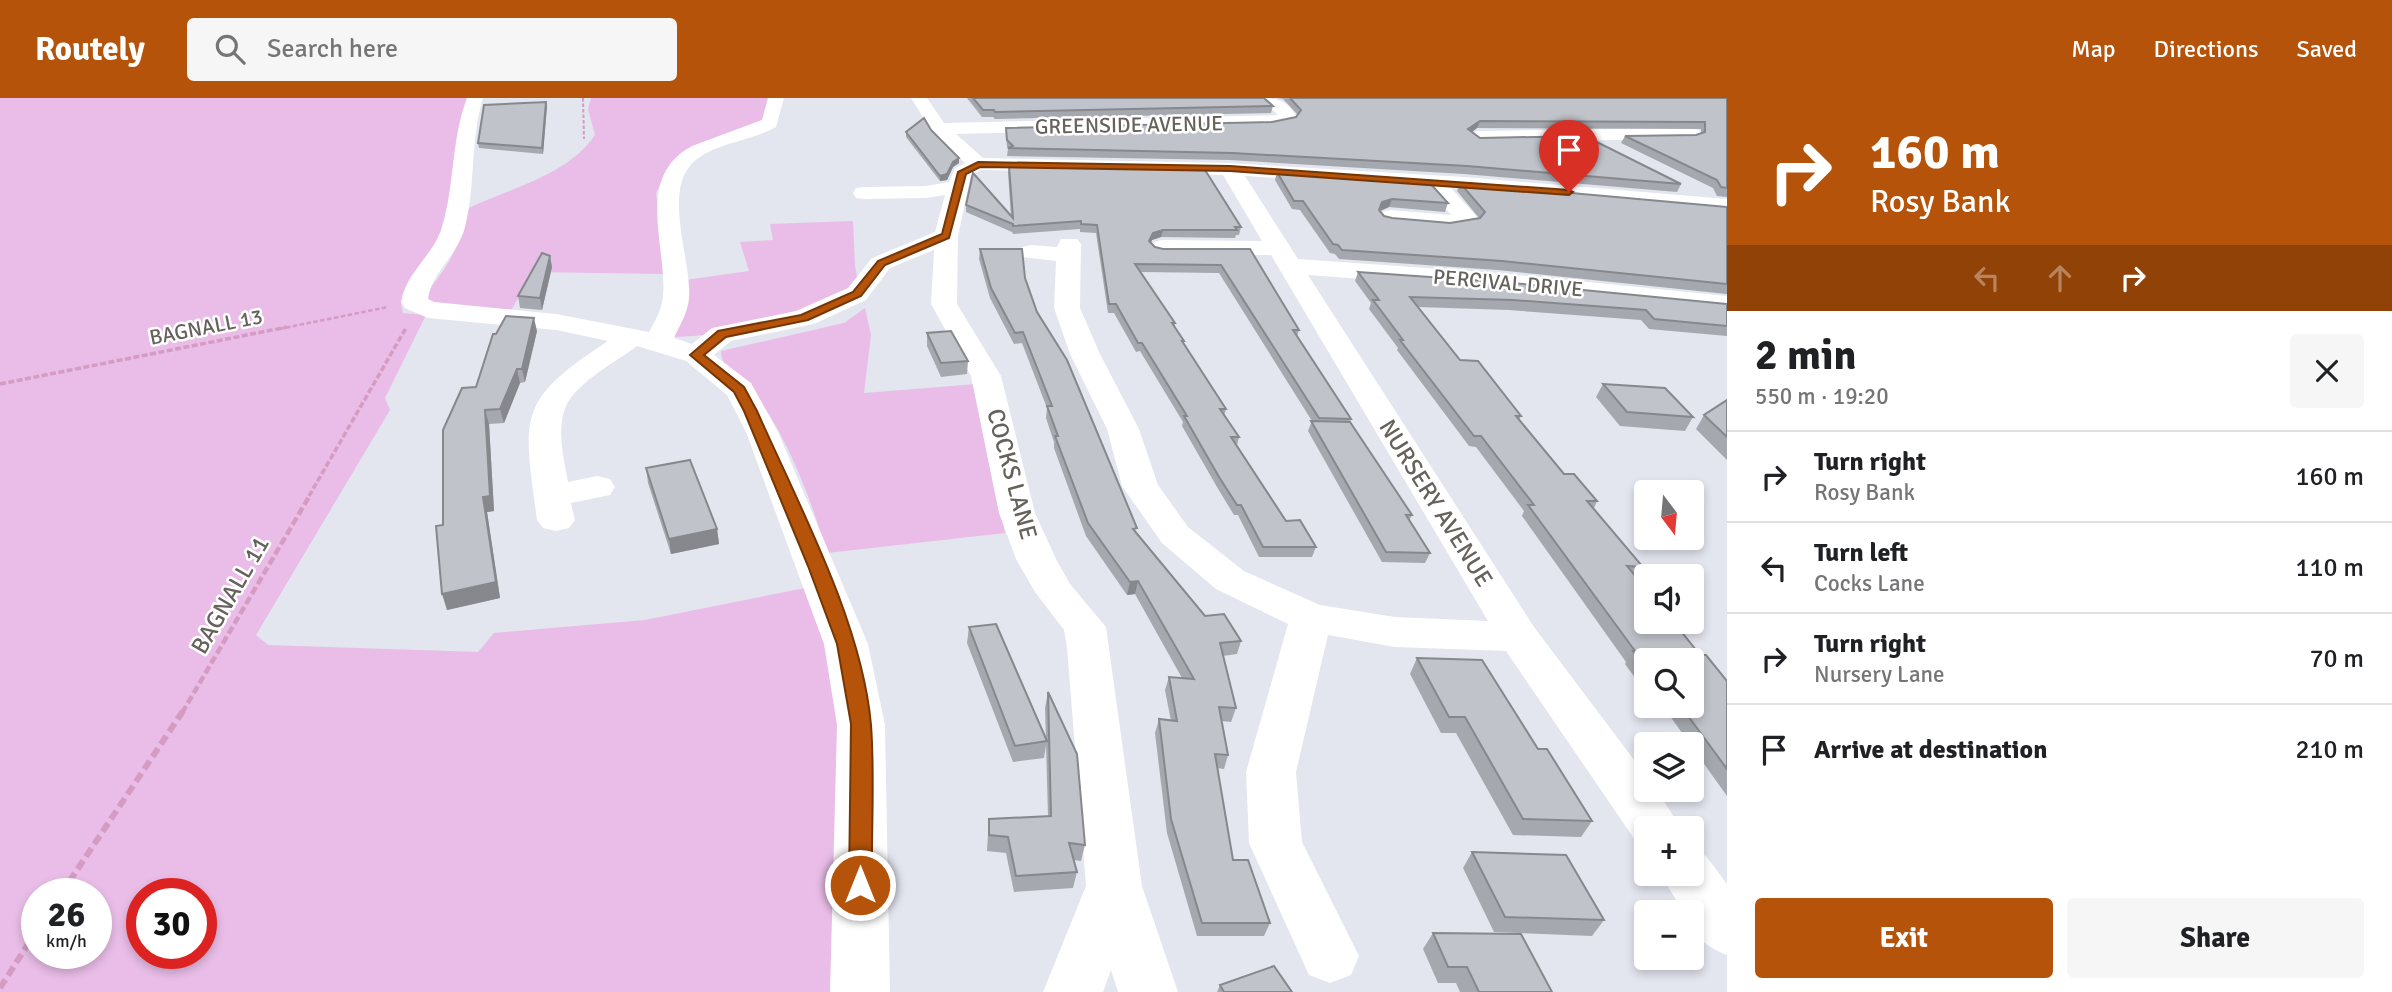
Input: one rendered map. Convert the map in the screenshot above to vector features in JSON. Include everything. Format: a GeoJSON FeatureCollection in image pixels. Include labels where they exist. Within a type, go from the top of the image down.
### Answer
{"type":"FeatureCollection","features":[{"type":"Feature","properties":{"kind":"street"},"geometry":{"type":"LineString","coordinates":[[475,98],[467,117],[455,224],[448,245],[417,287],[414,302],[418,307],[479,316],[556,322],[662,345],[740,390],[766,444],[846,644],[861,724],[860,992]]}},
{"type":"Feature","properties":{"kind":"street"},"geometry":{"type":"LineString","coordinates":[[662,345],[676,299],[668,190],[673,171],[689,155],[752,134],[769,123],[776,98]]}},
{"type":"Feature","properties":{"kind":"street"},"geometry":{"type":"LineString","coordinates":[[919,98],[968,175]]}},
{"type":"Feature","properties":{"kind":"street","name":"GREENSIDE AVENUE"},"geometry":{"type":"LineString","coordinates":[[939,130],[1270,122],[1288,118],[1284,110],[1267,98]]}},
{"type":"Feature","properties":{"kind":"street"},"geometry":{"type":"LineString","coordinates":[[1147,107],[1167,124]]}},
{"type":"Feature","properties":{"kind":"street"},"geometry":{"type":"LineString","coordinates":[[1012,108],[1028,127]]}},
{"type":"Feature","properties":{"kind":"street"},"geometry":{"type":"LineString","coordinates":[[1581,134],[1625,157]]}},
{"type":"Feature","properties":{"kind":"street"},"geometry":{"type":"LineString","coordinates":[[1477,137],[1692,134]]}},
{"type":"Feature","properties":{"kind":"street"},"geometry":{"type":"LineString","coordinates":[[864,193],[926,192],[968,175],[1230,169],[1432,181],[1726,205]]}},
{"type":"Feature","properties":{"kind":"street","name":"NURSERY AVENUE"},"geometry":{"type":"LineString","coordinates":[[1230,169],[1519,637],[1646,816]]}},
{"type":"Feature","properties":{"kind":"street","name":"COCKS LANE"},"geometry":{"type":"LineString","coordinates":[[968,175],[946,236],[944,304],[986,376],[1017,513],[1036,559],[1049,581],[1085,627],[1114,886],[1073,992]]}},
{"type":"Feature","properties":{"kind":"street"},"geometry":{"type":"LineString","coordinates":[[1390,217],[1447,222],[1468,219],[1432,181]]}},
{"type":"Feature","properties":{"kind":"street"},"geometry":{"type":"LineString","coordinates":[[1675,181],[1726,205]]}},
{"type":"Feature","properties":{"kind":"street"},"geometry":{"type":"LineString","coordinates":[[597,487],[554,508],[547,450],[548,409],[561,390],[662,345],[804,318],[857,294],[881,263],[946,236]]}},
{"type":"Feature","properties":{"kind":"street","name":"PERCIVAL DRIVE"},"geometry":{"type":"LineString","coordinates":[[1162,247],[1283,257],[1727,304]]}},
{"type":"Feature","properties":{"kind":"street"},"geometry":{"type":"LineString","coordinates":[[1031,252],[1069,249],[1067,309],[1085,354],[1123,429],[1140,486],[1175,535],[1230,580],[1311,618],[1395,632],[1519,637]]}},
{"type":"Feature","properties":{"kind":"street"},"geometry":{"type":"LineString","coordinates":[[1311,618],[1271,772],[1276,843],[1330,956]]}},
{"type":"Feature","properties":{"kind":"street"},"geometry":{"type":"LineString","coordinates":[[1114,886],[1148,992]]}},
{"type":"Feature","properties":{"kind":"street"},"geometry":{"type":"LineString","coordinates":[[1696,886],[1727,929]]}},
{"type":"Feature","properties":{"kind":"path"},"geometry":{"type":"LineString","coordinates":[[583,98],[584,139]]}},
{"type":"Feature","properties":{"kind":"path","name":"BAGNALL 13"},"geometry":{"type":"LineString","coordinates":[[0,384],[392,306],[418,307]]}},
{"type":"Feature","properties":{"kind":"path","name":"BAGNALL 11"},"geometry":{"type":"LineString","coordinates":[[72,878],[200,687],[418,307]]}},
{"type":"Feature","properties":{"kind":"path"},"geometry":{"type":"LineString","coordinates":[[0,988],[21,955]]}},
{"type":"Feature","properties":{"kind":"shaded area"},"geometry":{"type":"Polygon","coordinates":[[[0,98],[470,98],[444,239],[405,292],[401,304],[403,313],[426,315],[385,398],[390,410],[256,635],[268,645],[478,652],[494,633],[645,620],[815,586],[845,745],[837,992],[0,992],[0,98]]]}},
{"type":"Feature","properties":{"kind":"shaded area"},"geometry":{"type":"Polygon","coordinates":[[[591,98],[769,98],[763,122],[667,171],[656,193],[666,274],[533,272],[509,314],[437,307],[423,297],[452,256],[469,208],[538,179],[584,149],[595,135],[588,109],[591,98]]]}},
{"type":"Feature","properties":{"kind":"shaded area"},"geometry":{"type":"Polygon","coordinates":[[[853,221],[855,266],[859,286],[818,305],[770,321],[697,336],[675,337],[670,332],[686,280],[749,271],[740,242],[773,240],[770,224],[853,221]]]}},
{"type":"Feature","properties":{"kind":"shaded area"},"geometry":{"type":"Polygon","coordinates":[[[865,308],[871,335],[864,393],[977,384],[1005,533],[827,553],[791,455],[755,394],[726,366],[721,351],[844,323],[865,308]]]}},
{"type":"Feature","properties":{"kind":"building"},"geometry":{"type":"Polygon","coordinates":[[[973,98],[1264,98],[1273,106],[995,112],[983,110],[973,98]]]}},
{"type":"Feature","properties":{"kind":"building"},"geometry":{"type":"Polygon","coordinates":[[[1290,98],[1727,98],[1727,188],[1721,187],[1717,180],[1625,136],[1696,135],[1705,132],[1705,122],[1480,121],[1468,129],[1480,138],[1585,136],[1681,184],[1467,166],[1232,153],[1008,148],[1013,146],[1007,140],[1006,128],[1272,122],[1296,117],[1301,110],[1290,98]]]}},
{"type":"Feature","properties":{"kind":"building"},"geometry":{"type":"Polygon","coordinates":[[[546,102],[542,148],[478,143],[484,105],[546,102]]]}},
{"type":"Feature","properties":{"kind":"building"},"geometry":{"type":"Polygon","coordinates":[[[924,118],[931,130],[959,158],[953,162],[947,174],[940,176],[906,132],[924,118]]]}},
{"type":"Feature","properties":{"kind":"building"},"geometry":{"type":"Polygon","coordinates":[[[1009,166],[1205,170],[1241,227],[1235,227],[1237,230],[1163,230],[1153,233],[1149,241],[1155,247],[1163,249],[1250,249],[1299,330],[1293,330],[1351,419],[1319,418],[1221,265],[1135,264],[1175,323],[1172,323],[1182,341],[1226,409],[1220,409],[1239,437],[1231,437],[1286,521],[1300,520],[1316,547],[1263,547],[1241,505],[1237,505],[1219,477],[1184,416],[1187,416],[1142,343],[1138,343],[1116,304],[1109,304],[1097,225],[1081,224],[1081,221],[1013,226],[966,205],[973,173],[1013,218],[1009,166]]]}},
{"type":"Feature","properties":{"kind":"building"},"geometry":{"type":"Polygon","coordinates":[[[1277,172],[1428,181],[1448,203],[1392,199],[1382,202],[1379,210],[1384,216],[1392,218],[1450,223],[1480,218],[1485,212],[1460,183],[1727,207],[1727,284],[1502,261],[1342,250],[1333,244],[1303,201],[1294,201],[1277,172]]]}},
{"type":"Feature","properties":{"kind":"building"},"geometry":{"type":"Polygon","coordinates":[[[980,249],[1022,249],[1025,278],[1037,312],[1067,360],[1137,528],[1133,529],[1205,616],[1224,614],[1241,641],[1220,643],[1236,708],[1219,707],[1228,755],[1215,754],[1233,860],[1248,860],[1270,923],[1202,923],[1171,819],[1159,719],[1177,721],[1169,677],[1194,679],[1138,581],[1130,582],[1088,523],[1055,436],[1058,436],[1047,406],[1052,406],[1023,332],[1015,333],[991,288],[980,249]]]}},
{"type":"Feature","properties":{"kind":"building"},"geometry":{"type":"Polygon","coordinates":[[[542,253],[550,256],[540,298],[518,296],[542,253]]]}},
{"type":"Feature","properties":{"kind":"building"},"geometry":{"type":"Polygon","coordinates":[[[1358,272],[1502,282],[1727,304],[1727,326],[1654,319],[1646,310],[1513,300],[1410,297],[1460,360],[1478,361],[1521,416],[1516,416],[1564,474],[1574,474],[1597,501],[1587,501],[1640,564],[1627,566],[1634,574],[1634,634],[1683,634],[1694,648],[1634,650],[1528,505],[1534,505],[1481,436],[1474,436],[1400,340],[1403,340],[1373,300],[1379,300],[1358,272]]]}},
{"type":"Feature","properties":{"kind":"building"},"geometry":{"type":"Polygon","coordinates":[[[506,316],[534,318],[522,369],[517,369],[500,409],[485,410],[490,496],[483,497],[496,582],[442,594],[436,526],[443,525],[443,430],[462,388],[476,387],[493,334],[496,334],[506,316]]]}},
{"type":"Feature","properties":{"kind":"building"},"geometry":{"type":"Polygon","coordinates":[[[951,331],[968,361],[941,363],[927,333],[951,331]]]}},
{"type":"Feature","properties":{"kind":"building"},"geometry":{"type":"Polygon","coordinates":[[[1603,384],[1665,388],[1693,417],[1627,412],[1603,384]]]}},
{"type":"Feature","properties":{"kind":"building"},"geometry":{"type":"Polygon","coordinates":[[[1727,400],[1727,437],[1704,415],[1727,400]]]}},
{"type":"Feature","properties":{"kind":"building"},"geometry":{"type":"Polygon","coordinates":[[[1311,421],[1350,422],[1412,515],[1406,515],[1430,553],[1386,552],[1311,421]]]}},
{"type":"Feature","properties":{"kind":"building"},"geometry":{"type":"Polygon","coordinates":[[[690,460],[717,529],[669,539],[646,468],[690,460]]]}},
{"type":"Feature","properties":{"kind":"building"},"geometry":{"type":"Polygon","coordinates":[[[996,624],[1047,741],[1015,746],[969,627],[996,624]]]}},
{"type":"Feature","properties":{"kind":"building"},"geometry":{"type":"Polygon","coordinates":[[[1706,655],[1727,681],[1727,769],[1704,738],[1704,732],[1700,732],[1690,718],[1704,718],[1706,655]]]}},
{"type":"Feature","properties":{"kind":"building"},"geometry":{"type":"Polygon","coordinates":[[[1417,658],[1482,660],[1538,749],[1547,749],[1592,821],[1523,819],[1465,717],[1449,717],[1417,658]]]}},
{"type":"Feature","properties":{"kind":"building"},"geometry":{"type":"Polygon","coordinates":[[[1048,692],[1077,754],[1085,845],[1069,843],[1077,872],[1016,876],[1008,837],[989,835],[989,819],[1051,816],[1048,692]]]}},
{"type":"Feature","properties":{"kind":"building"},"geometry":{"type":"Polygon","coordinates":[[[1472,852],[1566,855],[1604,920],[1505,917],[1472,852]]]}},
{"type":"Feature","properties":{"kind":"building"},"geometry":{"type":"Polygon","coordinates":[[[1433,933],[1521,934],[1552,992],[1479,992],[1467,967],[1448,967],[1433,933]]]}},
{"type":"Feature","properties":{"kind":"building"},"geometry":{"type":"Polygon","coordinates":[[[1274,966],[1292,992],[1224,992],[1220,985],[1274,966]]]}},
{"type":"Feature","properties":{"kind":"route"},"geometry":{"type":"LineString","coordinates":[[860,885],[861,724],[846,644],[817,566],[751,411],[740,390],[696,355],[722,334],[804,318],[857,294],[881,263],[946,236],[962,172],[978,164],[1230,169],[1569,192]]}}]}
